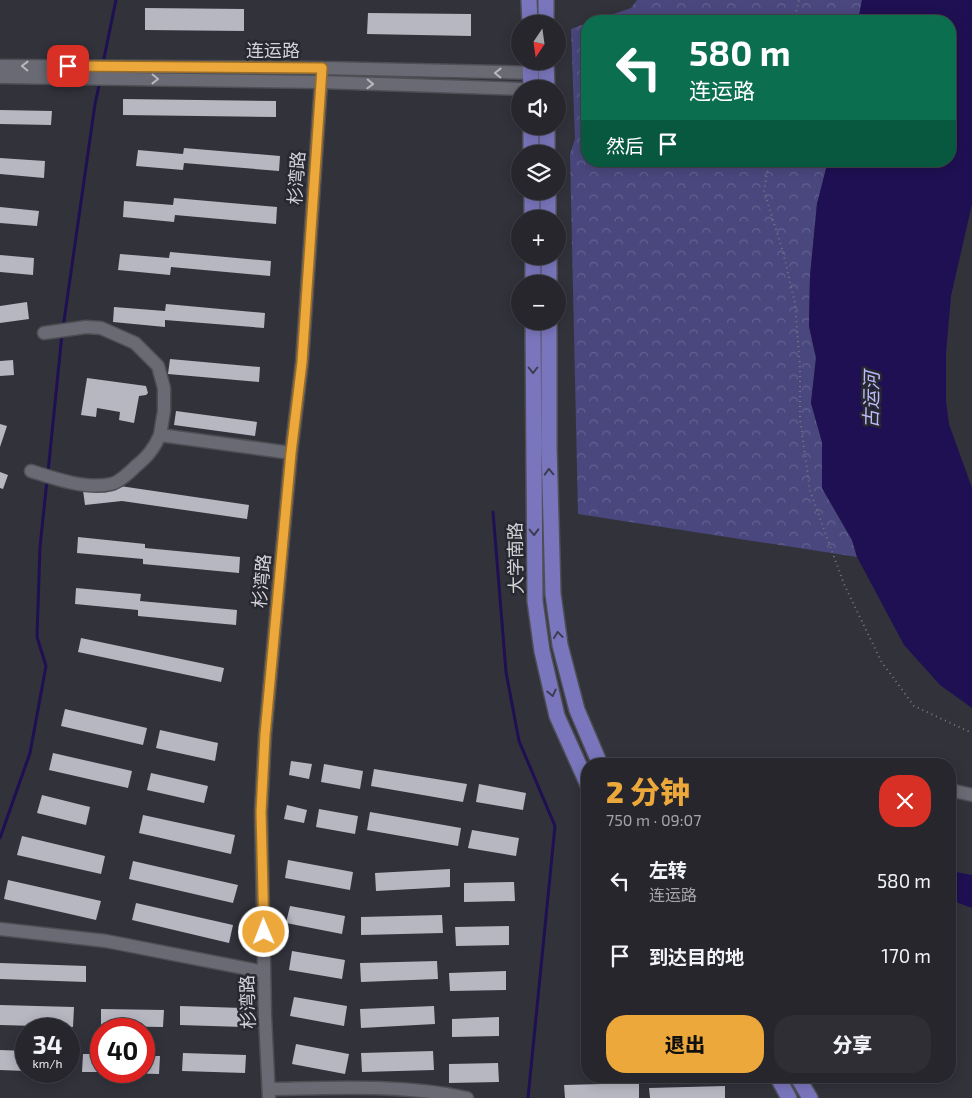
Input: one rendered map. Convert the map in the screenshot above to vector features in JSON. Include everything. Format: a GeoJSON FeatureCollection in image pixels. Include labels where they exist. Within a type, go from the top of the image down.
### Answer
{"type":"FeatureCollection","features":[{"type":"Feature","properties":{"kind":"main road"},"geometry":{"type":"LineString","coordinates":[[529,0],[530,15]]}},
{"type":"Feature","properties":{"kind":"main road"},"geometry":{"type":"LineString","coordinates":[[546,0],[546,15]]}},
{"type":"Feature","properties":{"kind":"main road","name":"大学南路"},"geometry":{"type":"LineString","coordinates":[[533,330],[535,601],[542,651],[557,716],[581,771]]}},
{"type":"Feature","properties":{"kind":"main road","name":"大学南路"},"geometry":{"type":"LineString","coordinates":[[548,330],[548,447],[553,594],[560,645],[577,710],[597,758]]}},
{"type":"Feature","properties":{"kind":"main road"},"geometry":{"type":"LineString","coordinates":[[780,1083],[789,1098]]}},
{"type":"Feature","properties":{"kind":"main road"},"geometry":{"type":"LineString","coordinates":[[801,1083],[810,1098]]}},
{"type":"Feature","properties":{"kind":"street","name":"连运路"},"geometry":{"type":"LineString","coordinates":[[0,66],[84,67],[110,73],[511,89]]}},
{"type":"Feature","properties":{"kind":"street","name":"连运路"},"geometry":{"type":"LineString","coordinates":[[0,77],[77,78],[110,73],[322,68],[511,67]]}},
{"type":"Feature","properties":{"kind":"street","name":"杉湾路"},"geometry":{"type":"LineString","coordinates":[[269,1093],[264,972],[261,812],[265,735],[291,453],[302,362],[322,68]]}},
{"type":"Feature","properties":{"kind":"street"},"geometry":{"type":"LineString","coordinates":[[31,471],[67,482],[87,485],[112,484],[130,472],[155,448],[160,436],[164,411],[164,388],[158,366],[135,343],[101,328],[44,333]]}},
{"type":"Feature","properties":{"kind":"street"},"geometry":{"type":"LineString","coordinates":[[160,436],[291,453]]}},
{"type":"Feature","properties":{"kind":"street"},"geometry":{"type":"LineString","coordinates":[[956,791],[972,795]]}},
{"type":"Feature","properties":{"kind":"street"},"geometry":{"type":"LineString","coordinates":[[0,929],[106,941],[264,972]]}},
{"type":"Feature","properties":{"kind":"street"},"geometry":{"type":"LineString","coordinates":[[269,1093],[360,1088],[441,1092],[467,1098]]}},
{"type":"Feature","properties":{"kind":"path"},"geometry":{"type":"LineString","coordinates":[[795,15],[799,0]]}},
{"type":"Feature","properties":{"kind":"path"},"geometry":{"type":"LineString","coordinates":[[768,167],[764,191],[784,252],[795,303],[800,368],[800,419],[810,491],[844,584],[881,661],[914,706],[972,733]]}},
{"type":"Feature","properties":{"kind":"green space"},"geometry":{"type":"Polygon","coordinates":[[[637,0],[862,0],[859,15],[611,15],[631,8],[637,0]]]}},
{"type":"Feature","properties":{"kind":"green space"},"geometry":{"type":"Polygon","coordinates":[[[581,25],[581,167],[826,167],[817,204],[810,276],[809,326],[816,358],[811,403],[822,442],[822,488],[852,540],[857,557],[578,514],[570,154],[575,139],[571,29],[581,25]]]}},
{"type":"Feature","properties":{"kind":"water","name":"古运河"},"geometry":{"type":"Polygon","coordinates":[[[862,0],[972,0],[972,204],[951,296],[946,353],[946,401],[949,424],[972,488],[972,708],[940,685],[904,645],[857,557],[852,540],[822,488],[822,442],[811,403],[816,358],[809,326],[810,276],[817,204],[826,167],[956,167],[956,15],[859,15],[862,0]]]}},
{"type":"Feature","properties":{"kind":"water"},"geometry":{"type":"Polygon","coordinates":[[[956,872],[972,875],[972,908],[956,902],[956,872]]]}},
{"type":"Feature","properties":{"kind":"building"},"geometry":{"type":"Polygon","coordinates":[[[145,8],[244,9],[244,31],[145,30],[145,8]]]}},
{"type":"Feature","properties":{"kind":"building"},"geometry":{"type":"Polygon","coordinates":[[[368,13],[471,14],[471,36],[367,34],[368,13]]]}},
{"type":"Feature","properties":{"kind":"building"},"geometry":{"type":"Polygon","coordinates":[[[123,99],[276,101],[276,117],[123,115],[123,99]]]}},
{"type":"Feature","properties":{"kind":"building"},"geometry":{"type":"Polygon","coordinates":[[[0,110],[52,111],[51,125],[0,124],[0,110]]]}},
{"type":"Feature","properties":{"kind":"building"},"geometry":{"type":"Polygon","coordinates":[[[184,148],[280,156],[279,171],[184,163],[183,170],[136,166],[138,150],[183,154],[184,148]]]}},
{"type":"Feature","properties":{"kind":"building"},"geometry":{"type":"Polygon","coordinates":[[[0,158],[45,161],[44,178],[0,174],[0,158]]]}},
{"type":"Feature","properties":{"kind":"building"},"geometry":{"type":"Polygon","coordinates":[[[174,198],[277,207],[276,224],[175,215],[174,222],[123,217],[124,201],[173,205],[174,198]]]}},
{"type":"Feature","properties":{"kind":"building"},"geometry":{"type":"Polygon","coordinates":[[[0,207],[39,211],[37,226],[0,223],[0,207]]]}},
{"type":"Feature","properties":{"kind":"building"},"geometry":{"type":"Polygon","coordinates":[[[170,252],[271,261],[270,276],[171,267],[170,275],[118,270],[120,254],[169,258],[170,252]]]}},
{"type":"Feature","properties":{"kind":"building"},"geometry":{"type":"Polygon","coordinates":[[[0,255],[34,258],[33,275],[0,272],[0,255]]]}},
{"type":"Feature","properties":{"kind":"building"},"geometry":{"type":"Polygon","coordinates":[[[27,302],[29,319],[0,323],[0,306],[27,302]]]}},
{"type":"Feature","properties":{"kind":"building"},"geometry":{"type":"Polygon","coordinates":[[[166,304],[265,313],[264,328],[165,320],[165,327],[113,322],[114,307],[165,311],[166,304]]]}},
{"type":"Feature","properties":{"kind":"building"},"geometry":{"type":"Polygon","coordinates":[[[170,359],[260,367],[259,382],[168,374],[170,359]]]}},
{"type":"Feature","properties":{"kind":"building"},"geometry":{"type":"Polygon","coordinates":[[[13,360],[14,375],[0,376],[0,361],[13,360]]]}},
{"type":"Feature","properties":{"kind":"building"},"geometry":{"type":"Polygon","coordinates":[[[87,378],[146,386],[148,393],[139,396],[134,423],[119,420],[120,412],[97,408],[96,417],[81,415],[87,378]]]}},
{"type":"Feature","properties":{"kind":"building"},"geometry":{"type":"Polygon","coordinates":[[[176,411],[257,422],[255,436],[174,425],[176,411]]]}},
{"type":"Feature","properties":{"kind":"building"},"geometry":{"type":"Polygon","coordinates":[[[0,424],[7,426],[0,447],[0,424]]]}},
{"type":"Feature","properties":{"kind":"building"},"geometry":{"type":"Polygon","coordinates":[[[0,472],[8,475],[3,489],[0,488],[0,472]]]}},
{"type":"Feature","properties":{"kind":"building"},"geometry":{"type":"Polygon","coordinates":[[[120,486],[249,505],[247,519],[122,501],[85,505],[83,490],[120,486]]]}},
{"type":"Feature","properties":{"kind":"building"},"geometry":{"type":"Polygon","coordinates":[[[78,537],[145,544],[145,548],[240,557],[239,573],[143,564],[143,559],[77,553],[78,537]]]}},
{"type":"Feature","properties":{"kind":"building"},"geometry":{"type":"Polygon","coordinates":[[[76,588],[141,594],[140,601],[237,610],[236,625],[138,616],[138,610],[75,604],[76,588]]]}},
{"type":"Feature","properties":{"kind":"building"},"geometry":{"type":"Polygon","coordinates":[[[81,638],[224,668],[221,682],[78,652],[81,638]]]}},
{"type":"Feature","properties":{"kind":"building"},"geometry":{"type":"Polygon","coordinates":[[[65,709],[147,728],[143,745],[61,726],[65,709]]]}},
{"type":"Feature","properties":{"kind":"building"},"geometry":{"type":"Polygon","coordinates":[[[160,730],[218,743],[215,761],[156,748],[160,730]]]}},
{"type":"Feature","properties":{"kind":"building"},"geometry":{"type":"Polygon","coordinates":[[[53,753],[132,771],[128,788],[49,770],[53,753]]]}},
{"type":"Feature","properties":{"kind":"building"},"geometry":{"type":"Polygon","coordinates":[[[291,761],[312,764],[309,779],[289,775],[291,761]]]}},
{"type":"Feature","properties":{"kind":"building"},"geometry":{"type":"Polygon","coordinates":[[[324,764],[363,771],[360,789],[321,782],[324,764]]]}},
{"type":"Feature","properties":{"kind":"building"},"geometry":{"type":"Polygon","coordinates":[[[374,769],[467,784],[463,802],[371,786],[374,769]]]}},
{"type":"Feature","properties":{"kind":"building"},"geometry":{"type":"Polygon","coordinates":[[[151,773],[208,786],[204,803],[147,790],[151,773]]]}},
{"type":"Feature","properties":{"kind":"building"},"geometry":{"type":"Polygon","coordinates":[[[479,784],[526,793],[523,810],[476,802],[479,784]]]}},
{"type":"Feature","properties":{"kind":"building"},"geometry":{"type":"Polygon","coordinates":[[[42,795],[90,807],[86,825],[37,813],[42,795]]]}},
{"type":"Feature","properties":{"kind":"building"},"geometry":{"type":"Polygon","coordinates":[[[287,805],[307,810],[304,823],[284,819],[287,805]]]}},
{"type":"Feature","properties":{"kind":"building"},"geometry":{"type":"Polygon","coordinates":[[[319,809],[358,816],[355,834],[316,827],[319,809]]]}},
{"type":"Feature","properties":{"kind":"building"},"geometry":{"type":"Polygon","coordinates":[[[370,812],[461,828],[458,846],[367,830],[370,812]]]}},
{"type":"Feature","properties":{"kind":"building"},"geometry":{"type":"Polygon","coordinates":[[[143,815],[235,835],[231,854],[139,833],[143,815]]]}},
{"type":"Feature","properties":{"kind":"building"},"geometry":{"type":"Polygon","coordinates":[[[472,830],[519,838],[516,856],[468,848],[472,830]]]}},
{"type":"Feature","properties":{"kind":"building"},"geometry":{"type":"Polygon","coordinates":[[[22,836],[105,856],[101,874],[17,855],[22,836]]]}},
{"type":"Feature","properties":{"kind":"building"},"geometry":{"type":"Polygon","coordinates":[[[288,860],[353,872],[350,890],[285,878],[288,860]]]}},
{"type":"Feature","properties":{"kind":"building"},"geometry":{"type":"Polygon","coordinates":[[[133,861],[238,885],[233,903],[129,879],[133,861]]]}},
{"type":"Feature","properties":{"kind":"building"},"geometry":{"type":"Polygon","coordinates":[[[450,869],[450,887],[376,891],[375,873],[450,869]]]}},
{"type":"Feature","properties":{"kind":"building"},"geometry":{"type":"Polygon","coordinates":[[[8,880],[101,901],[96,920],[4,899],[8,880]]]}},
{"type":"Feature","properties":{"kind":"building"},"geometry":{"type":"Polygon","coordinates":[[[514,882],[515,901],[464,902],[464,883],[514,882]]]}},
{"type":"Feature","properties":{"kind":"building"},"geometry":{"type":"Polygon","coordinates":[[[136,903],[233,925],[229,943],[132,920],[136,903]]]}},
{"type":"Feature","properties":{"kind":"building"},"geometry":{"type":"Polygon","coordinates":[[[290,906],[345,916],[342,934],[286,923],[290,906]]]}},
{"type":"Feature","properties":{"kind":"building"},"geometry":{"type":"Polygon","coordinates":[[[442,915],[443,933],[361,935],[361,917],[442,915]]]}},
{"type":"Feature","properties":{"kind":"building"},"geometry":{"type":"Polygon","coordinates":[[[509,926],[509,945],[456,946],[455,927],[509,926]]]}},
{"type":"Feature","properties":{"kind":"building"},"geometry":{"type":"Polygon","coordinates":[[[292,951],[345,960],[342,979],[289,970],[292,951]]]}},
{"type":"Feature","properties":{"kind":"building"},"geometry":{"type":"Polygon","coordinates":[[[437,961],[438,979],[361,982],[360,963],[437,961]]]}},
{"type":"Feature","properties":{"kind":"building"},"geometry":{"type":"Polygon","coordinates":[[[0,963],[86,966],[86,982],[0,979],[0,963]]]}},
{"type":"Feature","properties":{"kind":"building"},"geometry":{"type":"Polygon","coordinates":[[[506,971],[506,990],[450,991],[449,973],[506,971]]]}},
{"type":"Feature","properties":{"kind":"building"},"geometry":{"type":"Polygon","coordinates":[[[294,997],[347,1006],[344,1026],[290,1016],[294,997]]]}},
{"type":"Feature","properties":{"kind":"building"},"geometry":{"type":"Polygon","coordinates":[[[0,1005],[74,1007],[73,1018],[15,1018],[15,1025],[0,1025],[0,1005]]]}},
{"type":"Feature","properties":{"kind":"building"},"geometry":{"type":"Polygon","coordinates":[[[180,1006],[243,1008],[243,1027],[180,1025],[180,1006]]]}},
{"type":"Feature","properties":{"kind":"building"},"geometry":{"type":"Polygon","coordinates":[[[434,1006],[435,1024],[361,1028],[360,1009],[434,1006]]]}},
{"type":"Feature","properties":{"kind":"building"},"geometry":{"type":"Polygon","coordinates":[[[101,1009],[164,1010],[163,1027],[155,1027],[155,1018],[101,1018],[101,1009]]]}},
{"type":"Feature","properties":{"kind":"building"},"geometry":{"type":"Polygon","coordinates":[[[499,1017],[499,1036],[452,1037],[452,1019],[499,1017]]]}},
{"type":"Feature","properties":{"kind":"building"},"geometry":{"type":"Polygon","coordinates":[[[296,1044],[349,1054],[345,1074],[292,1064],[296,1044]]]}},
{"type":"Feature","properties":{"kind":"building"},"geometry":{"type":"Polygon","coordinates":[[[0,1050],[15,1051],[15,1071],[0,1070],[0,1050]]]}},
{"type":"Feature","properties":{"kind":"building"},"geometry":{"type":"Polygon","coordinates":[[[433,1051],[434,1070],[362,1072],[361,1053],[433,1051]]]}},
{"type":"Feature","properties":{"kind":"building"},"geometry":{"type":"Polygon","coordinates":[[[183,1053],[246,1055],[245,1073],[182,1071],[183,1053]]]}},
{"type":"Feature","properties":{"kind":"building"},"geometry":{"type":"Polygon","coordinates":[[[83,1054],[90,1054],[90,1072],[82,1072],[83,1054]]]}},
{"type":"Feature","properties":{"kind":"building"},"geometry":{"type":"Polygon","coordinates":[[[155,1056],[160,1056],[159,1074],[155,1074],[155,1056]]]}},
{"type":"Feature","properties":{"kind":"building"},"geometry":{"type":"Polygon","coordinates":[[[498,1063],[499,1082],[449,1083],[449,1064],[498,1063]]]}},
{"type":"Feature","properties":{"kind":"building"},"geometry":{"type":"Polygon","coordinates":[[[639,1083],[639,1098],[565,1098],[564,1085],[639,1083]]]}},
{"type":"Feature","properties":{"kind":"building"},"geometry":{"type":"Polygon","coordinates":[[[725,1086],[725,1098],[650,1098],[649,1088],[725,1086]]]}},
{"type":"Feature","properties":{"kind":"waterway"},"geometry":{"type":"LineString","coordinates":[[103,63],[116,0]]}},
{"type":"Feature","properties":{"kind":"waterway"},"geometry":{"type":"LineString","coordinates":[[63,328],[95,104],[100,81]]}},
{"type":"Feature","properties":{"kind":"waterway"},"geometry":{"type":"LineString","coordinates":[[48,472],[62,334]]}},
{"type":"Feature","properties":{"kind":"waterway"},"geometry":{"type":"LineString","coordinates":[[0,838],[30,753],[46,666],[37,637],[40,547],[47,480]]}},
{"type":"Feature","properties":{"kind":"waterway"},"geometry":{"type":"LineString","coordinates":[[493,512],[506,672],[519,741],[555,826],[528,1098]]}},
{"type":"Feature","properties":{"kind":"route"},"geometry":{"type":"LineString","coordinates":[[68,66],[114,68],[322,68],[302,362],[291,453],[265,735],[261,812],[264,932]]}}]}
